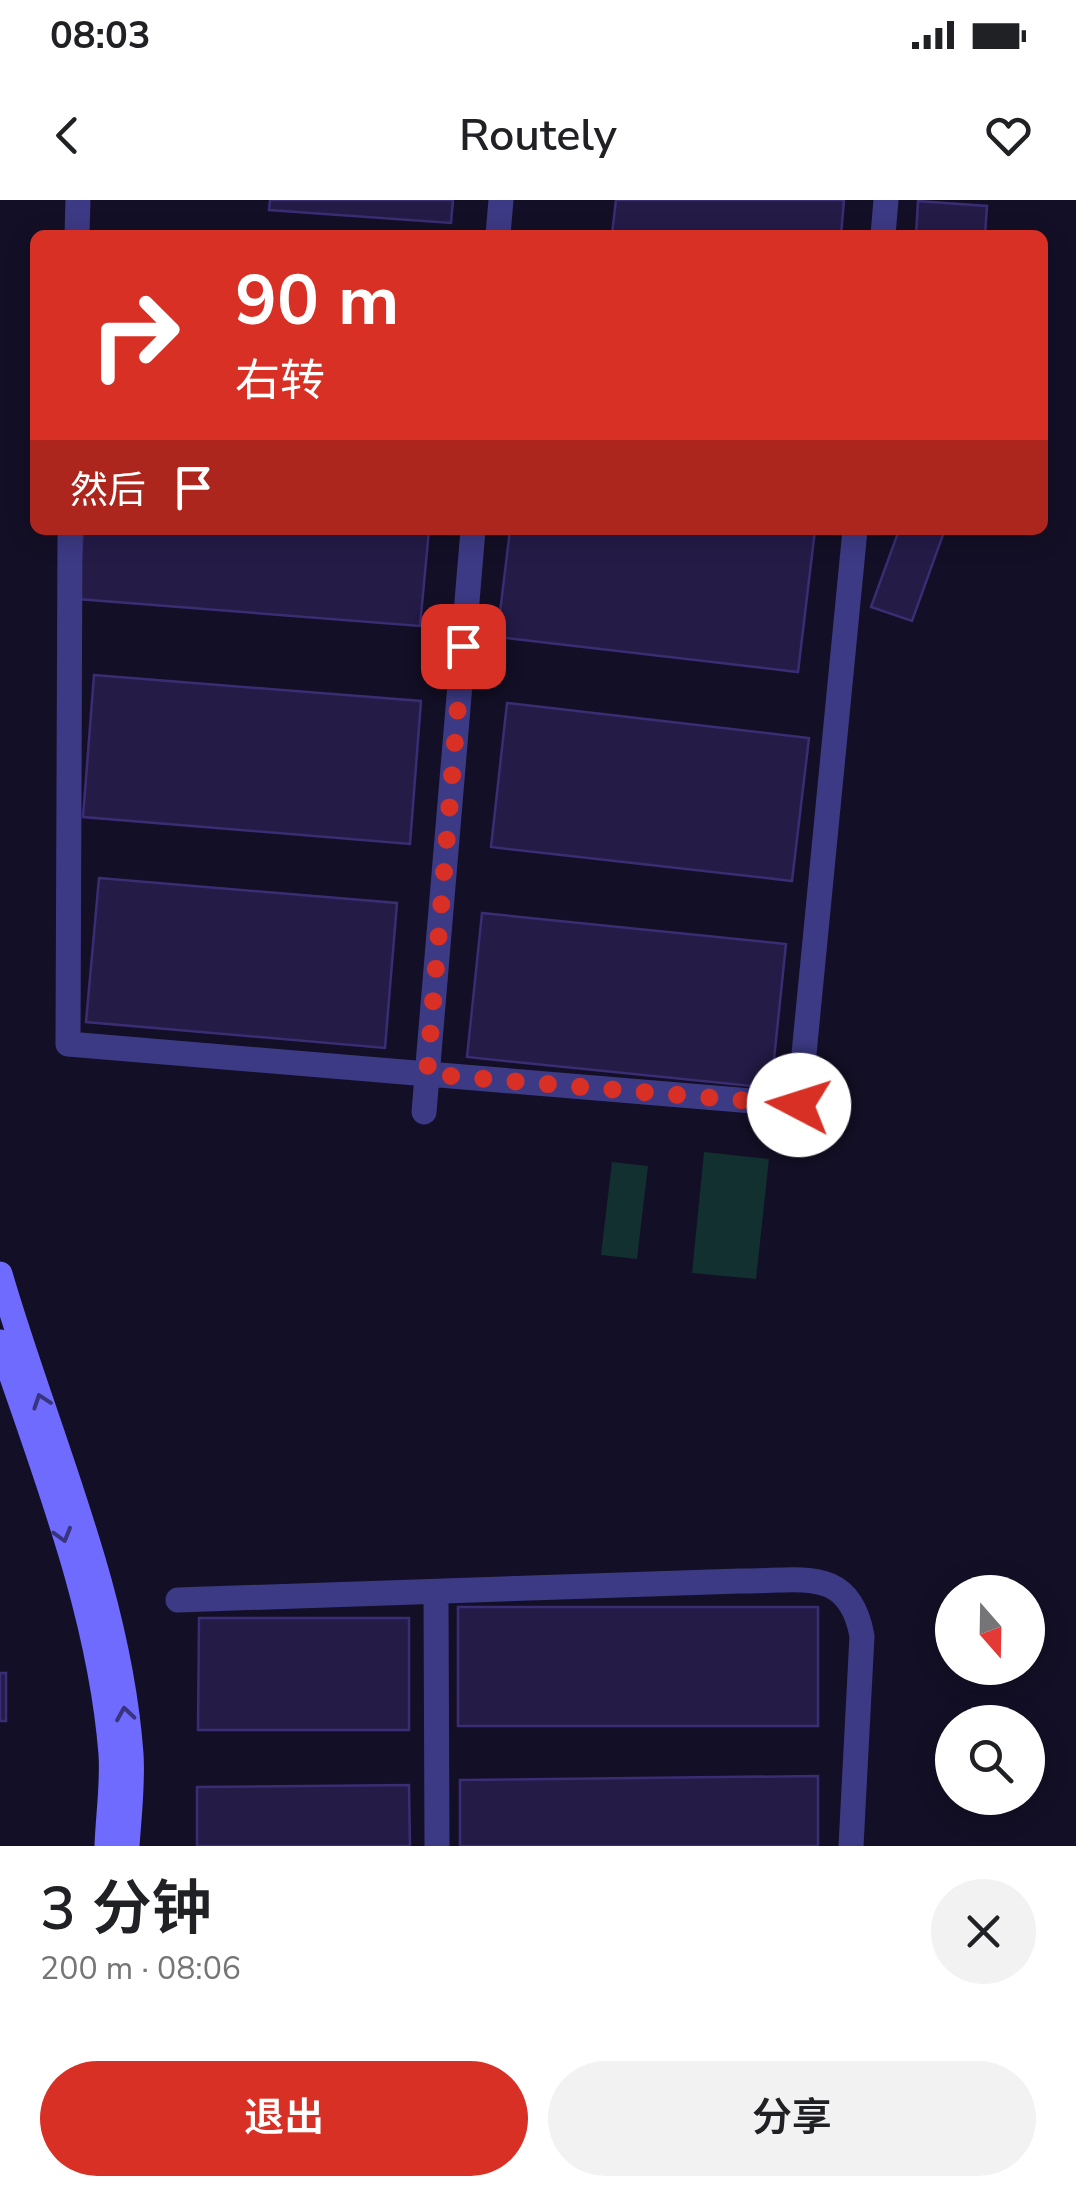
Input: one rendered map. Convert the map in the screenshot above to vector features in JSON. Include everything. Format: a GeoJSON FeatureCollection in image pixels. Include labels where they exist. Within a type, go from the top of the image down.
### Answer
{"type":"FeatureCollection","features":[{"type":"Feature","properties":{"kind":"main road"},"geometry":{"type":"LineString","coordinates":[[0,1274],[71,1490],[114,1643],[131,1756],[127,1846]]}},
{"type":"Feature","properties":{"kind":"main road"},"geometry":{"type":"LineString","coordinates":[[0,1342],[52,1497],[95,1648],[111,1756],[107,1846]]}},
{"type":"Feature","properties":{"kind":"street"},"geometry":{"type":"LineString","coordinates":[[78,200],[78,230]]}},
{"type":"Feature","properties":{"kind":"street"},"geometry":{"type":"LineString","coordinates":[[498,230],[501,200]]}},
{"type":"Feature","properties":{"kind":"street"},"geometry":{"type":"LineString","coordinates":[[883,230],[886,200]]}},
{"type":"Feature","properties":{"kind":"street"},"geometry":{"type":"LineString","coordinates":[[70,535],[68,1044],[799,1105],[854,535]]}},
{"type":"Feature","properties":{"kind":"street"},"geometry":{"type":"LineString","coordinates":[[424,1112],[473,535]]}},
{"type":"Feature","properties":{"kind":"street"},"geometry":{"type":"LineString","coordinates":[[178,1600],[740,1581],[823,1582],[844,1590],[857,1608],[862,1636],[850,1846]]}},
{"type":"Feature","properties":{"kind":"street"},"geometry":{"type":"LineString","coordinates":[[436,1594],[437,1846]]}},
{"type":"Feature","properties":{"kind":"green space"},"geometry":{"type":"Polygon","coordinates":[[[704,1152],[769,1159],[756,1279],[692,1273],[704,1152]]]}},
{"type":"Feature","properties":{"kind":"green space"},"geometry":{"type":"Polygon","coordinates":[[[612,1162],[648,1166],[637,1259],[601,1255],[612,1162]]]}},
{"type":"Feature","properties":{"kind":"building"},"geometry":{"type":"Polygon","coordinates":[[[270,200],[453,200],[451,223],[269,210],[270,200]]]}},
{"type":"Feature","properties":{"kind":"building"},"geometry":{"type":"Polygon","coordinates":[[[616,200],[844,200],[841,230],[612,230],[616,200]]]}},
{"type":"Feature","properties":{"kind":"building"},"geometry":{"type":"Polygon","coordinates":[[[918,201],[987,206],[985,230],[916,230],[918,201]]]}},
{"type":"Feature","properties":{"kind":"building"},"geometry":{"type":"Polygon","coordinates":[[[83,535],[429,535],[420,626],[78,599],[83,535]]]}},
{"type":"Feature","properties":{"kind":"building"},"geometry":{"type":"Polygon","coordinates":[[[509,535],[814,535],[798,672],[497,637],[509,535]]]}},
{"type":"Feature","properties":{"kind":"building"},"geometry":{"type":"Polygon","coordinates":[[[897,535],[943,535],[912,621],[871,607],[897,535]]]}},
{"type":"Feature","properties":{"kind":"building"},"geometry":{"type":"Polygon","coordinates":[[[94,675],[421,701],[410,844],[83,817],[94,675]]]}},
{"type":"Feature","properties":{"kind":"building"},"geometry":{"type":"Polygon","coordinates":[[[507,703],[809,738],[792,881],[491,847],[507,703]]]}},
{"type":"Feature","properties":{"kind":"building"},"geometry":{"type":"Polygon","coordinates":[[[99,878],[397,903],[385,1048],[86,1022],[99,878]]]}},
{"type":"Feature","properties":{"kind":"building"},"geometry":{"type":"Polygon","coordinates":[[[482,913],[786,944],[771,1088],[467,1057],[482,913]]]}},
{"type":"Feature","properties":{"kind":"building"},"geometry":{"type":"Polygon","coordinates":[[[458,1607],[818,1607],[818,1726],[458,1726],[458,1607]]]}},
{"type":"Feature","properties":{"kind":"building"},"geometry":{"type":"Polygon","coordinates":[[[199,1618],[409,1618],[409,1730],[198,1730],[199,1618]]]}},
{"type":"Feature","properties":{"kind":"building"},"geometry":{"type":"Polygon","coordinates":[[[0,1673],[6,1673],[6,1721],[0,1721],[0,1673]]]}},
{"type":"Feature","properties":{"kind":"building"},"geometry":{"type":"Polygon","coordinates":[[[818,1776],[818,1846],[460,1846],[460,1780],[818,1776]]]}},
{"type":"Feature","properties":{"kind":"building"},"geometry":{"type":"Polygon","coordinates":[[[409,1785],[410,1846],[197,1846],[197,1787],[409,1785]]]}},
{"type":"Feature","properties":{"kind":"route"},"geometry":{"type":"LineString","coordinates":[[463,646],[427,1074],[799,1105]]}}]}
